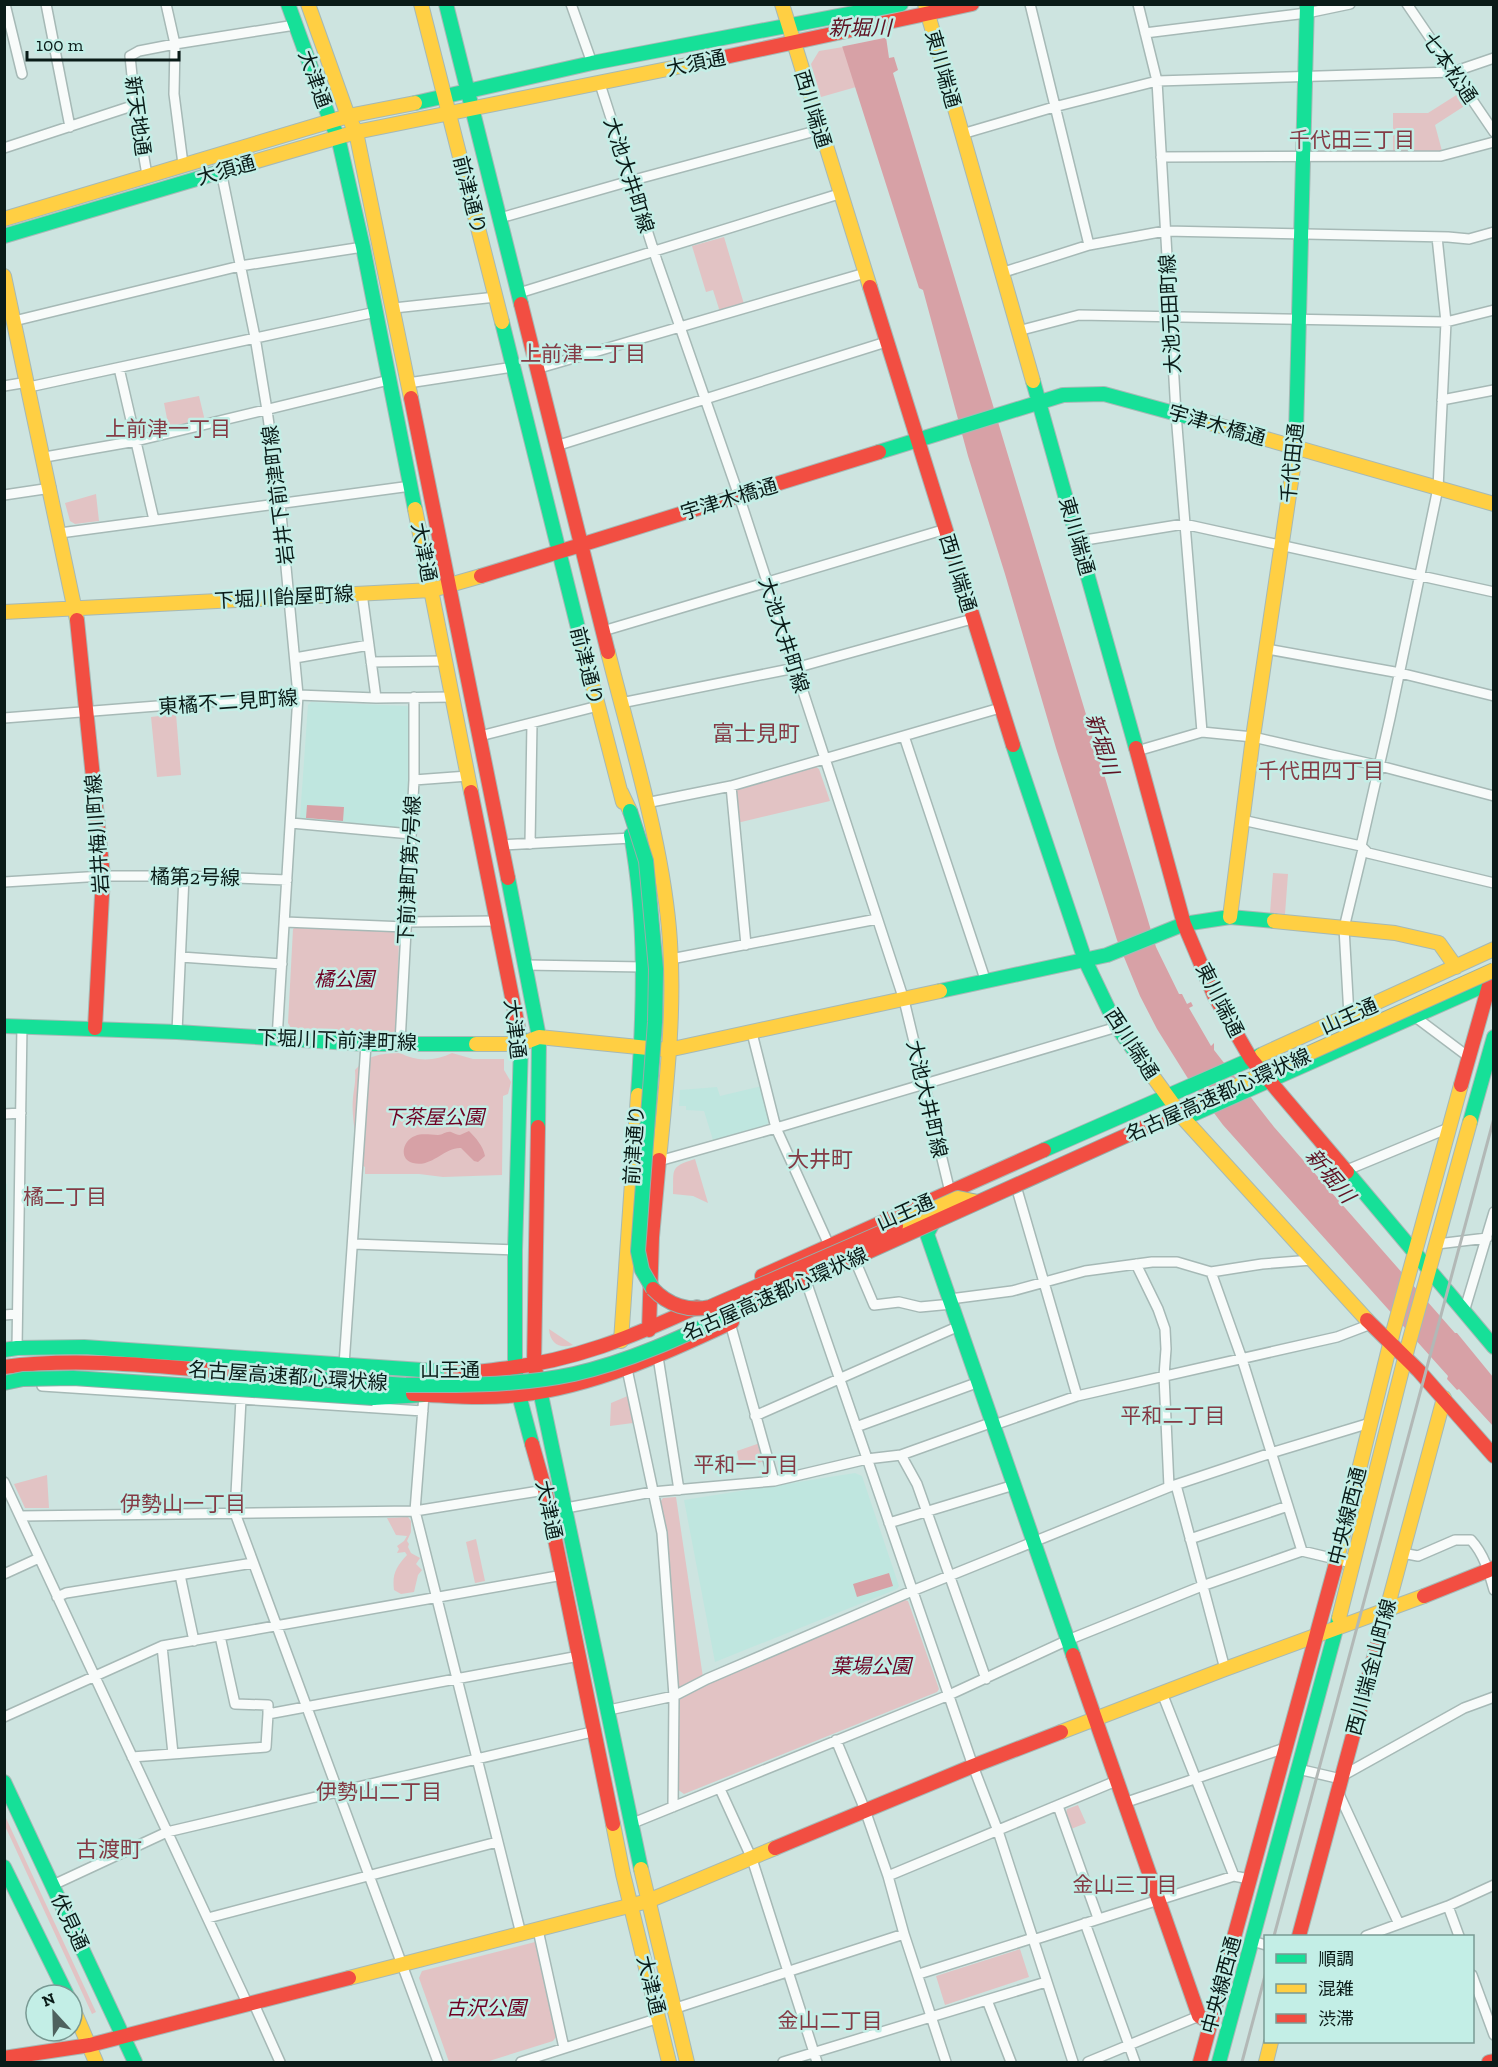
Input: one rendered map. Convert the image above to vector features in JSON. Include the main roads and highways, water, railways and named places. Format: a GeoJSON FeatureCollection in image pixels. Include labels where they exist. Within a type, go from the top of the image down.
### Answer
{"type":"FeatureCollection","features":[{"type":"Feature","properties":{"kind":"main road","name":"大津通"},"geometry":{"type":"LineString","coordinates":[[288,4],[338,137],[363,247],[521,1044],[515,1250],[515,1367],[519,1395],[545,1490],[631,1906],[669,2062]]}},
{"type":"Feature","properties":{"kind":"main road","name":"大津通"},"geometry":{"type":"LineString","coordinates":[[308,4],[348,116],[356,132],[394,308],[525,965],[538,1037],[534,1365],[648,1901],[687,2062]]}},
{"type":"Feature","properties":{"kind":"main road","name":"前津通り"},"geometry":{"type":"LineString","coordinates":[[421,4],[621,792],[632,838],[642,902],[644,967],[641,1046],[621,1341]]}},
{"type":"Feature","properties":{"kind":"main road","name":"前津通り"},"geometry":{"type":"LineString","coordinates":[[446,4],[646,803],[663,883],[671,959],[668,1050],[649,1289],[649,1330]]}},
{"type":"Feature","properties":{"kind":"main road","name":"西川端通"},"geometry":{"type":"LineString","coordinates":[[782,4],[819,130],[1000,708],[1085,960],[1117,1027],[1184,1119],[1371,1324],[1392,1337],[1407,1352],[1494,1456]]}},
{"type":"Feature","properties":{"kind":"main road","name":"大須通"},"geometry":{"type":"LineString","coordinates":[[4,236],[356,132],[600,84],[815,38],[893,21],[926,9],[972,4]]}},
{"type":"Feature","properties":{"kind":"main road","name":"大須通"},"geometry":{"type":"LineString","coordinates":[[4,219],[330,120],[592,63],[895,5]]}},
{"type":"Feature","properties":{"kind":"main road","name":"東川端通"},"geometry":{"type":"LineString","coordinates":[[926,9],[1079,541],[1184,924],[1214,994],[1251,1059],[1416,1252],[1428,1276],[1464,1312],[1494,1347]]}},
{"type":"Feature","properties":{"kind":"main road","name":"千代田通"},"geometry":{"type":"LineString","coordinates":[[1230,917],[1253,737],[1296,448],[1307,9]]}},
{"type":"Feature","properties":{"kind":"main road","name":"岩井梅川町線"},"geometry":{"type":"LineString","coordinates":[[4,276],[45,457],[76,609],[104,876],[94,1028]]}},
{"type":"Feature","properties":{"kind":"main road","name":"宇津木橋通"},"geometry":{"type":"LineString","coordinates":[[559,553],[581,544],[1063,395],[1104,394],[1494,504]]}},
{"type":"Feature","properties":{"kind":"main road","name":"下堀川飴屋町線"},"geometry":{"type":"LineString","coordinates":[[4,612],[432,590],[559,553]]}},
{"type":"Feature","properties":{"kind":"main road"},"geometry":{"type":"LineString","coordinates":[[621,792],[646,861],[656,969],[656,1023],[638,1251],[639,1263],[648,1284],[663,1299],[698,1310],[719,1304],[958,1198],[978,1202]]}},
{"type":"Feature","properties":{"kind":"main road"},"geometry":{"type":"LineString","coordinates":[[668,1050],[1107,955],[1184,924],[1230,917],[1395,933],[1439,943],[1456,967]]}},
{"type":"Feature","properties":{"kind":"main road","name":"山王通"},"geometry":{"type":"LineString","coordinates":[[11,1349],[84,1347],[459,1372],[534,1365],[577,1356],[649,1330],[829,1245],[1349,1016],[1494,949]]}},
{"type":"Feature","properties":{"kind":"main road","name":"山王通"},"geometry":{"type":"LineString","coordinates":[[4,1378],[24,1374],[84,1373],[474,1397],[519,1395],[582,1382],[658,1357],[807,1287],[1414,1016],[1493,975]]}},
{"type":"Feature","properties":{"kind":"main road","name":"中央線西通"},"geometry":{"type":"LineString","coordinates":[[1200,2062],[1205,2019],[1249,1879],[1337,1560],[1392,1337],[1493,975]]}},
{"type":"Feature","properties":{"kind":"main road","name":"名古屋高速都心環状線"},"geometry":{"type":"LineString","coordinates":[[4,1367],[33,1363],[114,1364],[406,1385],[464,1386],[561,1376],[594,1368],[648,1351],[978,1202],[1493,975]]}},
{"type":"Feature","properties":{"kind":"main road","name":"下堀川下前津町線"},"geometry":{"type":"LineString","coordinates":[[4,1026],[177,1032],[366,1044],[521,1044],[538,1037],[668,1050]]}},
{"type":"Feature","properties":{"kind":"main road","name":"中央線西通"},"geometry":{"type":"LineString","coordinates":[[1219,2062],[1259,1943],[1298,1769],[1407,1352],[1494,1037]]}},
{"type":"Feature","properties":{"kind":"main road"},"geometry":{"type":"LineString","coordinates":[[950,1192],[927,1234],[1157,1900],[1205,2019]]}},
{"type":"Feature","properties":{"kind":"main road"},"geometry":{"type":"LineString","coordinates":[[4,1383],[23,1379],[73,1378],[373,1398],[424,1395]]}},
{"type":"Feature","properties":{"kind":"main road","name":"西川端金山町線"},"geometry":{"type":"LineString","coordinates":[[1299,1935],[1444,1398]]}},
{"type":"Feature","properties":{"kind":"main road"},"geometry":{"type":"LineString","coordinates":[[4,2058],[90,2045],[648,1901],[973,1766],[1225,1668],[1385,1612],[1491,1569]]}},
{"type":"Feature","properties":{"kind":"main road","name":"伏見通"},"geometry":{"type":"LineString","coordinates":[[4,1782],[135,2062]]}},
{"type":"Feature","properties":{"kind":"main road","name":"伏見通"},"geometry":{"type":"LineString","coordinates":[[4,1867],[61,1983]]}},
{"type":"Feature","properties":{"kind":"main road"},"geometry":{"type":"LineString","coordinates":[[84,2032],[96,2062]]}},
{"type":"Feature","properties":{"kind":"main road"},"geometry":{"type":"LineString","coordinates":[[1266,2062],[1272,2043]]}},
{"type":"Feature","properties":{"kind":"main road"},"geometry":{"type":"LineString","coordinates":[[1489,2062],[1494,2061]]}},
{"type":"Feature","properties":{"kind":"water","name":"新堀川"},"geometry":{"type":"Polygon","coordinates":[[[829,5],[886,37],[889,58],[894,57],[898,70],[893,73],[1156,947],[1179,994],[1182,994],[1187,1004],[1191,1002],[1193,1006],[1189,1008],[1211,1046],[1214,1043],[1214,1050],[1274,1127],[1457,1333],[1493,1377],[1493,1426],[1447,1379],[1448,1376],[1223,1125],[1187,1077],[1157,1029],[1140,996],[1117,940],[1056,748],[968,456],[923,290],[919,288],[829,5]]]}},
{"type":"Feature","properties":{"kind":"water"},"geometry":{"type":"Polygon","coordinates":[[[307,805],[344,807],[343,821],[306,818],[307,805]]]}},
{"type":"Feature","properties":{"kind":"water"},"geometry":{"type":"Polygon","coordinates":[[[469,1131],[484,1152],[485,1156],[478,1162],[461,1148],[449,1151],[426,1163],[413,1163],[405,1158],[405,1145],[415,1136],[440,1135],[449,1132],[460,1135],[469,1131]]]}},
{"type":"Feature","properties":{"kind":"water"},"geometry":{"type":"Polygon","coordinates":[[[889,1573],[893,1586],[857,1597],[853,1584],[889,1573]]]}},
{"type":"Feature","properties":{"kind":"railway"},"geometry":{"type":"LineString","coordinates":[[1274,1935],[1494,1118]]}},
{"type":"Feature","properties":{"kind":"railway"},"geometry":{"type":"LineString","coordinates":[[1242,2062],[1264,1980]]}},
{"type":"Feature","properties":{"kind":"district","name":"千代田三丁目"},"geometry":{"type":"Point","coordinates":[1352,140]}},
{"type":"Feature","properties":{"kind":"district","name":"上前津二丁目"},"geometry":{"type":"Point","coordinates":[583,354]}},
{"type":"Feature","properties":{"kind":"district","name":"上前津一丁目"},"geometry":{"type":"Point","coordinates":[168,429]}},
{"type":"Feature","properties":{"kind":"district","name":"富士見町"},"geometry":{"type":"Point","coordinates":[756,733]}},
{"type":"Feature","properties":{"kind":"district","name":"千代田四丁目"},"geometry":{"type":"Point","coordinates":[1321,771]}},
{"type":"Feature","properties":{"kind":"district","name":"大井町"},"geometry":{"type":"Point","coordinates":[820,1159]}},
{"type":"Feature","properties":{"kind":"district","name":"橘二丁目"},"geometry":{"type":"Point","coordinates":[65,1197]}},
{"type":"Feature","properties":{"kind":"district","name":"平和二丁目"},"geometry":{"type":"Point","coordinates":[1173,1416]}},
{"type":"Feature","properties":{"kind":"district","name":"平和一丁目"},"geometry":{"type":"Point","coordinates":[746,1465]}},
{"type":"Feature","properties":{"kind":"district","name":"伊勢山一丁目"},"geometry":{"type":"Point","coordinates":[183,1504]}},
{"type":"Feature","properties":{"kind":"district","name":"伊勢山二丁目"},"geometry":{"type":"Point","coordinates":[379,1792]}},
{"type":"Feature","properties":{"kind":"district","name":"古渡町"},"geometry":{"type":"Point","coordinates":[109,1849]}},
{"type":"Feature","properties":{"kind":"district","name":"金山三丁目"},"geometry":{"type":"Point","coordinates":[1125,1885]}},
{"type":"Feature","properties":{"kind":"district","name":"金山二丁目"},"geometry":{"type":"Point","coordinates":[830,2021]}},
{"type":"Feature","properties":{"kind":"park label","name":"橘公園"},"geometry":{"type":"Point","coordinates":[344,979]}},
{"type":"Feature","properties":{"kind":"park label","name":"下茶屋公園"},"geometry":{"type":"Point","coordinates":[434,1117]}},
{"type":"Feature","properties":{"kind":"park label","name":"葉場公園"},"geometry":{"type":"Point","coordinates":[871,1666]}},
{"type":"Feature","properties":{"kind":"park label","name":"古沢公園"},"geometry":{"type":"Point","coordinates":[486,2008]}}]}
